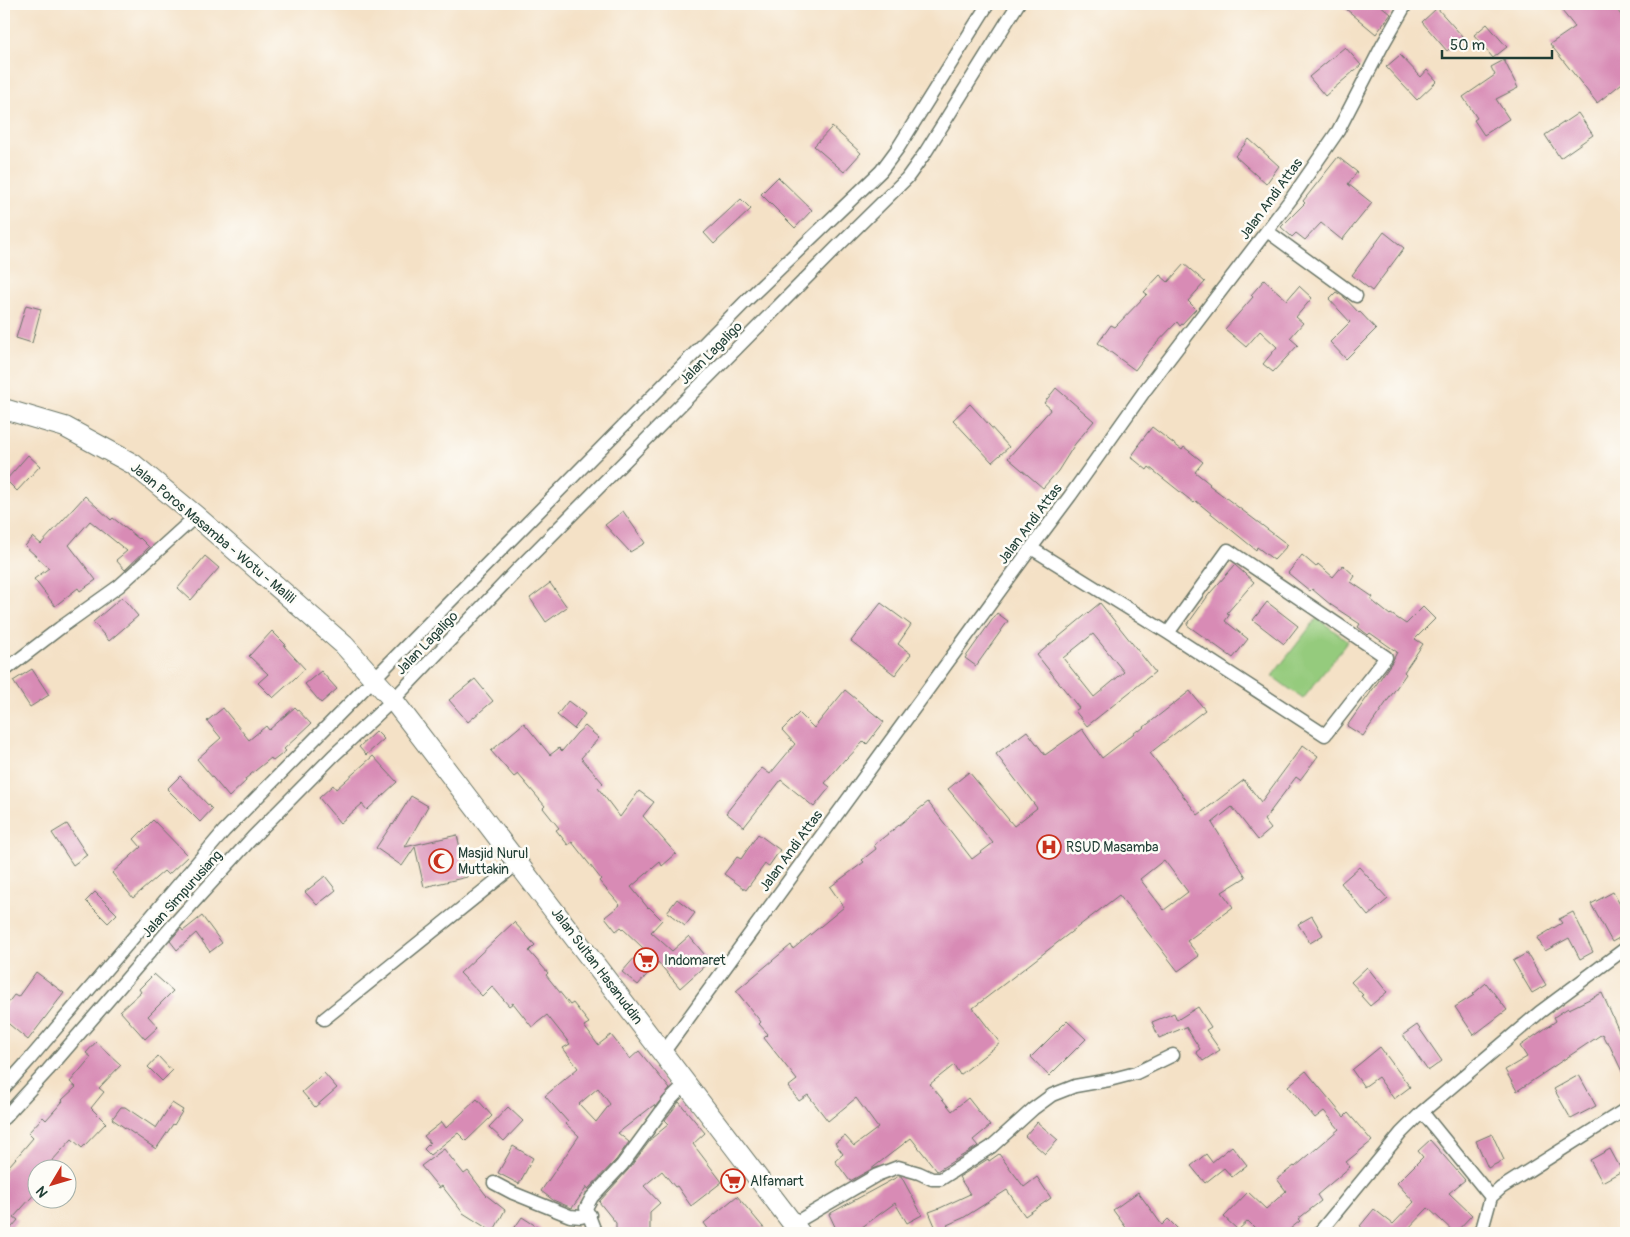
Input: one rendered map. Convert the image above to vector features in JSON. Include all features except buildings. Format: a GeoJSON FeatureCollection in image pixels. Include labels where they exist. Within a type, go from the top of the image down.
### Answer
{"type":"FeatureCollection","features":[{"type":"Feature","properties":{"kind":"highway","name":"Jalan Poros Masamba - Wotu - Malili"},"geometry":{"type":"LineString","coordinates":[[4,409],[65,427],[133,464],[196,516],[344,645],[393,700]]}},
{"type":"Feature","properties":{"kind":"highway","name":"Jalan Sultan Hasanuddin"},"geometry":{"type":"LineString","coordinates":[[393,700],[798,1231]]}},
{"type":"Feature","properties":{"kind":"street","name":"Jalan Lagaligo"},"geometry":{"type":"LineString","coordinates":[[374,678],[747,300],[881,171],[898,148],[988,4]]}},
{"type":"Feature","properties":{"kind":"street","name":"Jalan Lagaligo"},"geometry":{"type":"LineString","coordinates":[[393,700],[525,562],[838,245],[907,178],[1018,4]]}},
{"type":"Feature","properties":{"kind":"street","name":"Jalan Andi Attas"},"geometry":{"type":"LineString","coordinates":[[663,1053],[1146,389],[1267,231],[1338,132],[1406,4]]}},
{"type":"Feature","properties":{"kind":"street"},"geometry":{"type":"LineString","coordinates":[[1267,231],[1356,296]]}},
{"type":"Feature","properties":{"kind":"street"},"geometry":{"type":"LineString","coordinates":[[4,672],[60,628],[119,586],[196,516]]}},
{"type":"Feature","properties":{"kind":"street"},"geometry":{"type":"LineString","coordinates":[[1031,548],[1168,633],[1325,735],[1386,657],[1228,550],[1168,633]]}},
{"type":"Feature","properties":{"kind":"street","name":"Jalan Simpurusiang"},"geometry":{"type":"LineString","coordinates":[[4,1088],[224,831],[374,678]]}},
{"type":"Feature","properties":{"kind":"street","name":"Jalan Simpurusiang"},"geometry":{"type":"LineString","coordinates":[[4,1118],[253,837],[333,756],[393,700]]}},
{"type":"Feature","properties":{"kind":"street"},"geometry":{"type":"LineString","coordinates":[[324,1019],[518,863]]}},
{"type":"Feature","properties":{"kind":"street"},"geometry":{"type":"LineString","coordinates":[[1319,1233],[1401,1134],[1422,1112],[1540,1012],[1626,948]]}},
{"type":"Feature","properties":{"kind":"street"},"geometry":{"type":"LineString","coordinates":[[798,1231],[877,1175],[898,1166],[932,1179],[941,1178],[990,1148],[1052,1095],[1075,1086],[1136,1073],[1173,1055]]}},
{"type":"Feature","properties":{"kind":"street"},"geometry":{"type":"LineString","coordinates":[[592,1233],[594,1230],[586,1208],[592,1197],[622,1165],[669,1101],[686,1084]]}},
{"type":"Feature","properties":{"kind":"street"},"geometry":{"type":"LineString","coordinates":[[1481,1233],[1492,1196],[1501,1188],[1626,1109]]}},
{"type":"Feature","properties":{"kind":"street"},"geometry":{"type":"LineString","coordinates":[[1422,1112],[1492,1196]]}},
{"type":"Feature","properties":{"kind":"street"},"geometry":{"type":"LineString","coordinates":[[494,1183],[513,1193],[570,1216],[581,1217],[590,1215]]}},
{"type":"Feature","properties":{"kind":"green space"},"geometry":{"type":"Polygon","coordinates":[[[1317,618],[1348,641],[1303,699],[1272,676],[1317,618]]]}},
{"type":"Feature","properties":{"kind":"place","name":"RSUD Masamba"},"geometry":{"type":"Point","coordinates":[1049,847]}},
{"type":"Feature","properties":{"kind":"place","name":"Masjid Nurul Muttakin"},"geometry":{"type":"Point","coordinates":[441,861]}},
{"type":"Feature","properties":{"kind":"place","name":"Indomaret"},"geometry":{"type":"Point","coordinates":[646,960]}},
{"type":"Feature","properties":{"kind":"place","name":"Alfamart"},"geometry":{"type":"Point","coordinates":[733,1181]}}]}
